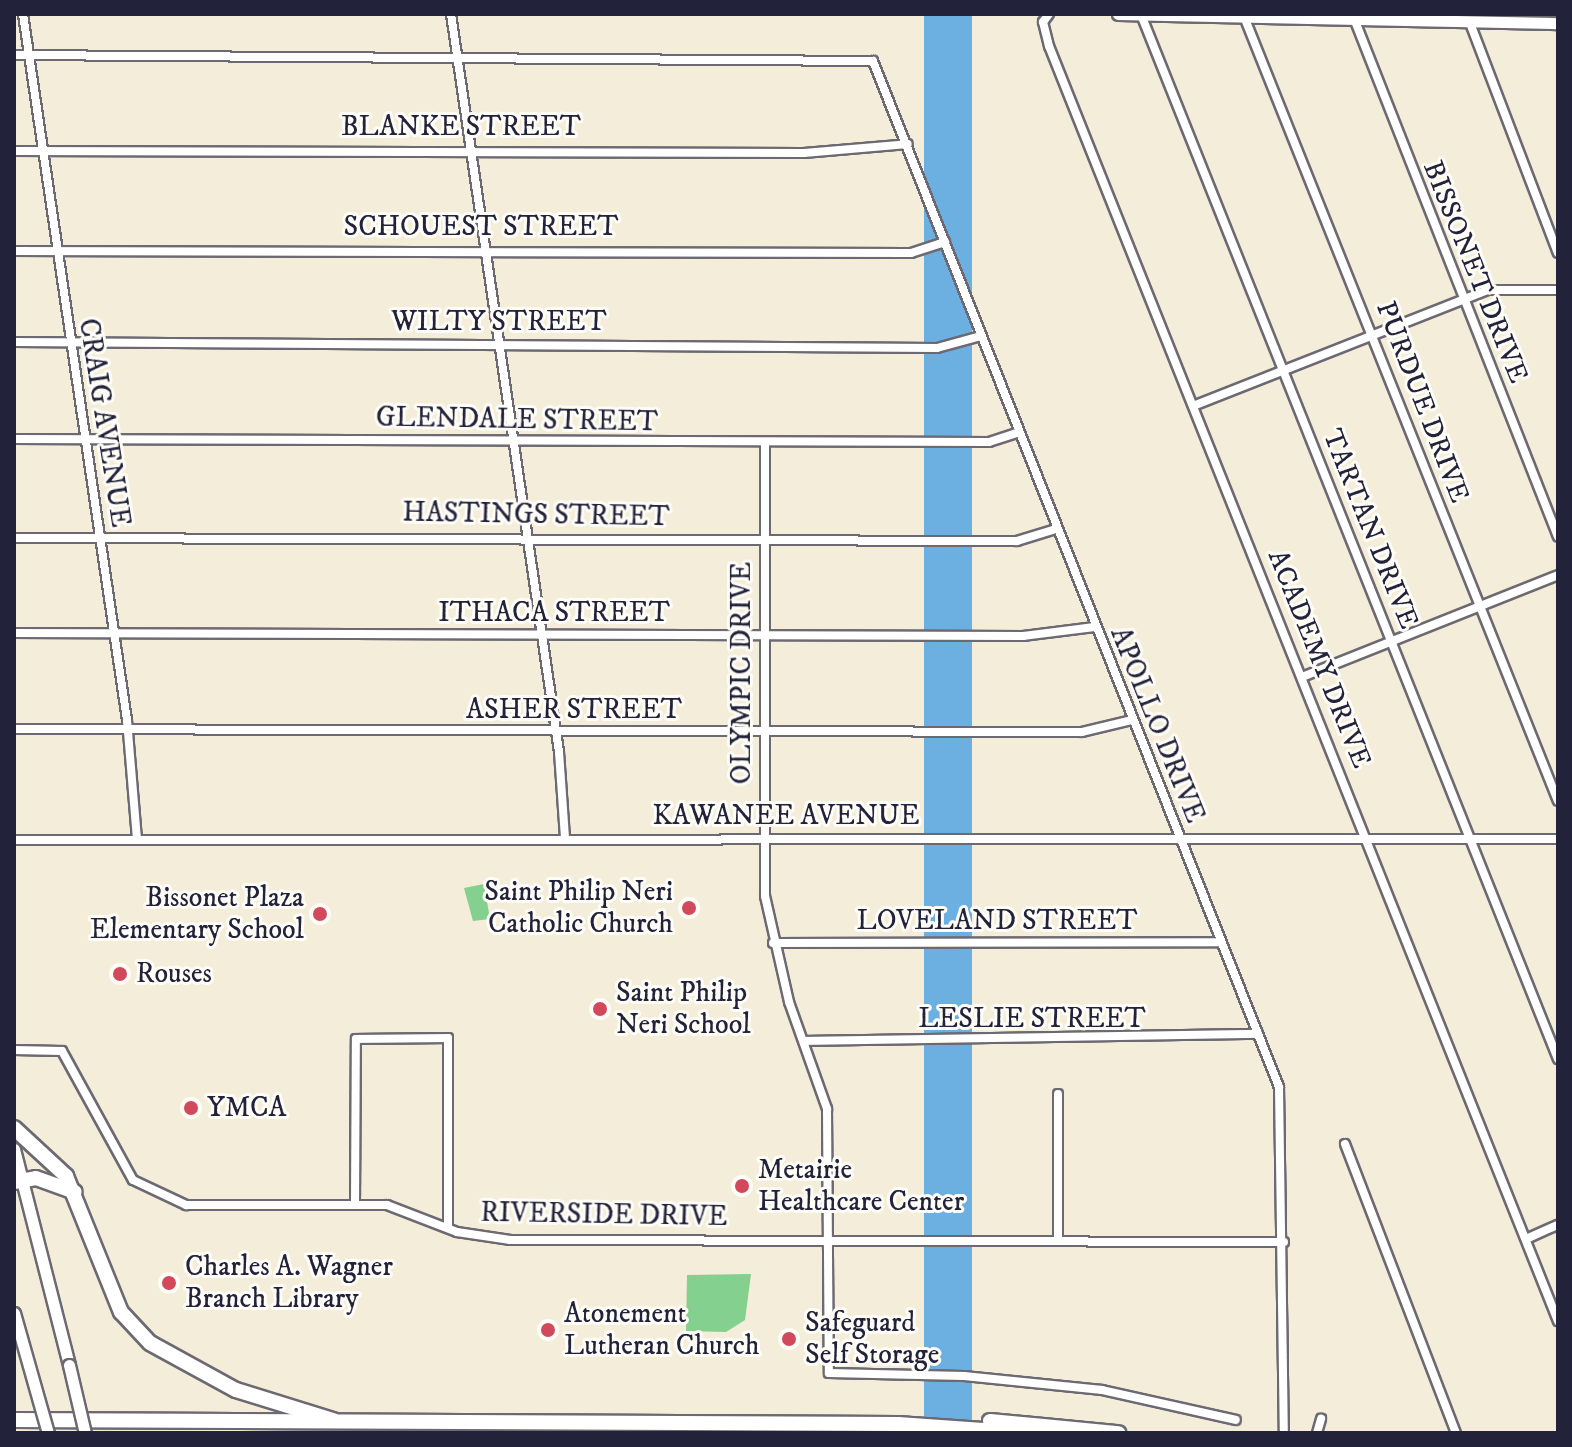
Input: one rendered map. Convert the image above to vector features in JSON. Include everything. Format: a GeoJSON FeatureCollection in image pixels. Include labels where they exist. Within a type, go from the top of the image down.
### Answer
{"type":"FeatureCollection","features":[{"type":"Feature","properties":{"kind":"highway"},"geometry":{"type":"LineString","coordinates":[[14,1128],[75,1192],[121,1312],[150,1343],[236,1390],[337,1422]]}},
{"type":"Feature","properties":{"kind":"highway"},"geometry":{"type":"LineString","coordinates":[[19,1180],[75,1192]]}},
{"type":"Feature","properties":{"kind":"highway"},"geometry":{"type":"LineString","coordinates":[[14,1420],[898,1424],[1012,1421],[1118,1433]]}},
{"type":"Feature","properties":{"kind":"highway"},"geometry":{"type":"LineString","coordinates":[[898,1424],[1026,1433]]}},
{"type":"Feature","properties":{"kind":"main road"},"geometry":{"type":"LineString","coordinates":[[1118,14],[1142,17],[1558,23]]}},
{"type":"Feature","properties":{"kind":"main road"},"geometry":{"type":"LineString","coordinates":[[1513,22],[1539,14]]}},
{"type":"Feature","properties":{"kind":"main road"},"geometry":{"type":"LineString","coordinates":[[14,1149],[19,1180],[40,1246],[85,1433]]}},
{"type":"Feature","properties":{"kind":"main road"},"geometry":{"type":"LineString","coordinates":[[14,1313],[48,1433]]}},
{"type":"Feature","properties":{"kind":"street","name":"CRAIG AVENUE"},"geometry":{"type":"LineString","coordinates":[[23,14],[69,342],[115,634],[128,730],[137,838]]}},
{"type":"Feature","properties":{"kind":"street"},"geometry":{"type":"LineString","coordinates":[[451,14],[481,248],[555,731],[565,838]]}},
{"type":"Feature","properties":{"kind":"street","name":"ACADEMY DRIVE"},"geometry":{"type":"LineString","coordinates":[[1049,14],[1043,22],[1049,46],[1558,1321]]}},
{"type":"Feature","properties":{"kind":"street","name":"TARTAN DRIVE"},"geometry":{"type":"LineString","coordinates":[[1142,17],[1558,1059]]}},
{"type":"Feature","properties":{"kind":"street","name":"PURDUE DRIVE"},"geometry":{"type":"LineString","coordinates":[[1245,19],[1558,801]]}},
{"type":"Feature","properties":{"kind":"street","name":"BISSONET DRIVE"},"geometry":{"type":"LineString","coordinates":[[1355,21],[1461,299],[1558,537]]}},
{"type":"Feature","properties":{"kind":"street"},"geometry":{"type":"LineString","coordinates":[[1470,23],[1558,253]]}},
{"type":"Feature","properties":{"kind":"street"},"geometry":{"type":"LineString","coordinates":[[14,55],[456,58]]}},
{"type":"Feature","properties":{"kind":"street","name":"APOLLO DRIVE"},"geometry":{"type":"LineString","coordinates":[[456,58],[873,61],[1282,1097],[1284,1430]]}},
{"type":"Feature","properties":{"kind":"street","name":"BLANKE STREET"},"geometry":{"type":"LineString","coordinates":[[14,151],[467,149],[804,153],[908,144]]}},
{"type":"Feature","properties":{"kind":"street","name":"SCHOUEST STREET"},"geometry":{"type":"LineString","coordinates":[[14,251],[481,248],[911,253],[945,242]]}},
{"type":"Feature","properties":{"kind":"street"},"geometry":{"type":"LineString","coordinates":[[1193,406],[1487,290],[1558,290]]}},
{"type":"Feature","properties":{"kind":"street","name":"WILTY STREET"},"geometry":{"type":"LineString","coordinates":[[14,342],[937,348],[981,336]]}},
{"type":"Feature","properties":{"kind":"street","name":"GLENDALE STREET"},"geometry":{"type":"LineString","coordinates":[[14,439],[989,442],[1019,432]]}},
{"type":"Feature","properties":{"kind":"street","name":"OLYMPIC DRIVE"},"geometry":{"type":"LineString","coordinates":[[765,442],[764,838],[773,943],[827,1109],[829,1373],[964,1376],[1102,1390],[1236,1420]]}},
{"type":"Feature","properties":{"kind":"street","name":"HASTINGS STREET"},"geometry":{"type":"LineString","coordinates":[[14,538],[1017,541],[1056,529]]}},
{"type":"Feature","properties":{"kind":"street"},"geometry":{"type":"LineString","coordinates":[[1302,677],[1558,575]]}},
{"type":"Feature","properties":{"kind":"street","name":"ITHACA STREET"},"geometry":{"type":"LineString","coordinates":[[14,633],[1023,636],[1094,627]]}},
{"type":"Feature","properties":{"kind":"street","name":"ASHER STREET"},"geometry":{"type":"LineString","coordinates":[[14,729],[1082,732],[1132,720]]}},
{"type":"Feature","properties":{"kind":"street","name":"KAWANEE AVENUE"},"geometry":{"type":"LineString","coordinates":[[14,840],[1558,839]]}},
{"type":"Feature","properties":{"kind":"street","name":"LOVELAND STREET"},"geometry":{"type":"LineString","coordinates":[[773,943],[1221,942]]}},
{"type":"Feature","properties":{"kind":"street","name":"LESLIE STREET"},"geometry":{"type":"LineString","coordinates":[[805,1041],[1258,1034]]}},
{"type":"Feature","properties":{"kind":"street"},"geometry":{"type":"LineString","coordinates":[[355,1205],[356,1039],[448,1038],[448,1228]]}},
{"type":"Feature","properties":{"kind":"street","name":"RIVERSIDE DRIVE"},"geometry":{"type":"LineString","coordinates":[[14,1050],[62,1051],[85,1084],[114,1156],[158,1196],[186,1205],[387,1205],[448,1228],[510,1240],[1284,1242]]}},
{"type":"Feature","properties":{"kind":"street"},"geometry":{"type":"LineString","coordinates":[[1058,1094],[1058,1240]]}},
{"type":"Feature","properties":{"kind":"street"},"geometry":{"type":"LineString","coordinates":[[1345,1144],[1456,1433]]}},
{"type":"Feature","properties":{"kind":"street"},"geometry":{"type":"LineString","coordinates":[[1526,1239],[1558,1225]]}},
{"type":"Feature","properties":{"kind":"street"},"geometry":{"type":"LineString","coordinates":[[1317,1433],[1321,1419]]}},
{"type":"Feature","properties":{"kind":"green space"},"geometry":{"type":"Polygon","coordinates":[[[484,884],[490,919],[473,921],[464,888],[484,884]]]}},
{"type":"Feature","properties":{"kind":"green space"},"geometry":{"type":"Polygon","coordinates":[[[751,1274],[745,1320],[726,1332],[686,1331],[687,1275],[751,1274]]]}},
{"type":"Feature","properties":{"kind":"water"},"geometry":{"type":"Polygon","coordinates":[[[924,14],[972,14],[972,1433],[924,1433],[924,14]]]}},
{"type":"Feature","properties":{"kind":"place","name":"Saint Philip Neri Catholic Church"},"geometry":{"type":"Point","coordinates":[689,908]}},
{"type":"Feature","properties":{"kind":"place","name":"Bissonet Plaza Elementary School"},"geometry":{"type":"Point","coordinates":[320,914]}},
{"type":"Feature","properties":{"kind":"place","name":"Rouses"},"geometry":{"type":"Point","coordinates":[120,974]}},
{"type":"Feature","properties":{"kind":"place","name":"Saint Philip Neri School"},"geometry":{"type":"Point","coordinates":[600,1009]}},
{"type":"Feature","properties":{"kind":"place","name":"YMCA"},"geometry":{"type":"Point","coordinates":[191,1108]}},
{"type":"Feature","properties":{"kind":"place","name":"Metairie Healthcare Center"},"geometry":{"type":"Point","coordinates":[742,1186]}},
{"type":"Feature","properties":{"kind":"place","name":"Charles A. Wagner Branch Library"},"geometry":{"type":"Point","coordinates":[169,1283]}},
{"type":"Feature","properties":{"kind":"place","name":"Atonement Lutheran Church"},"geometry":{"type":"Point","coordinates":[548,1330]}},
{"type":"Feature","properties":{"kind":"place","name":"Safeguard Self Storage"},"geometry":{"type":"Point","coordinates":[789,1339]}}]}
